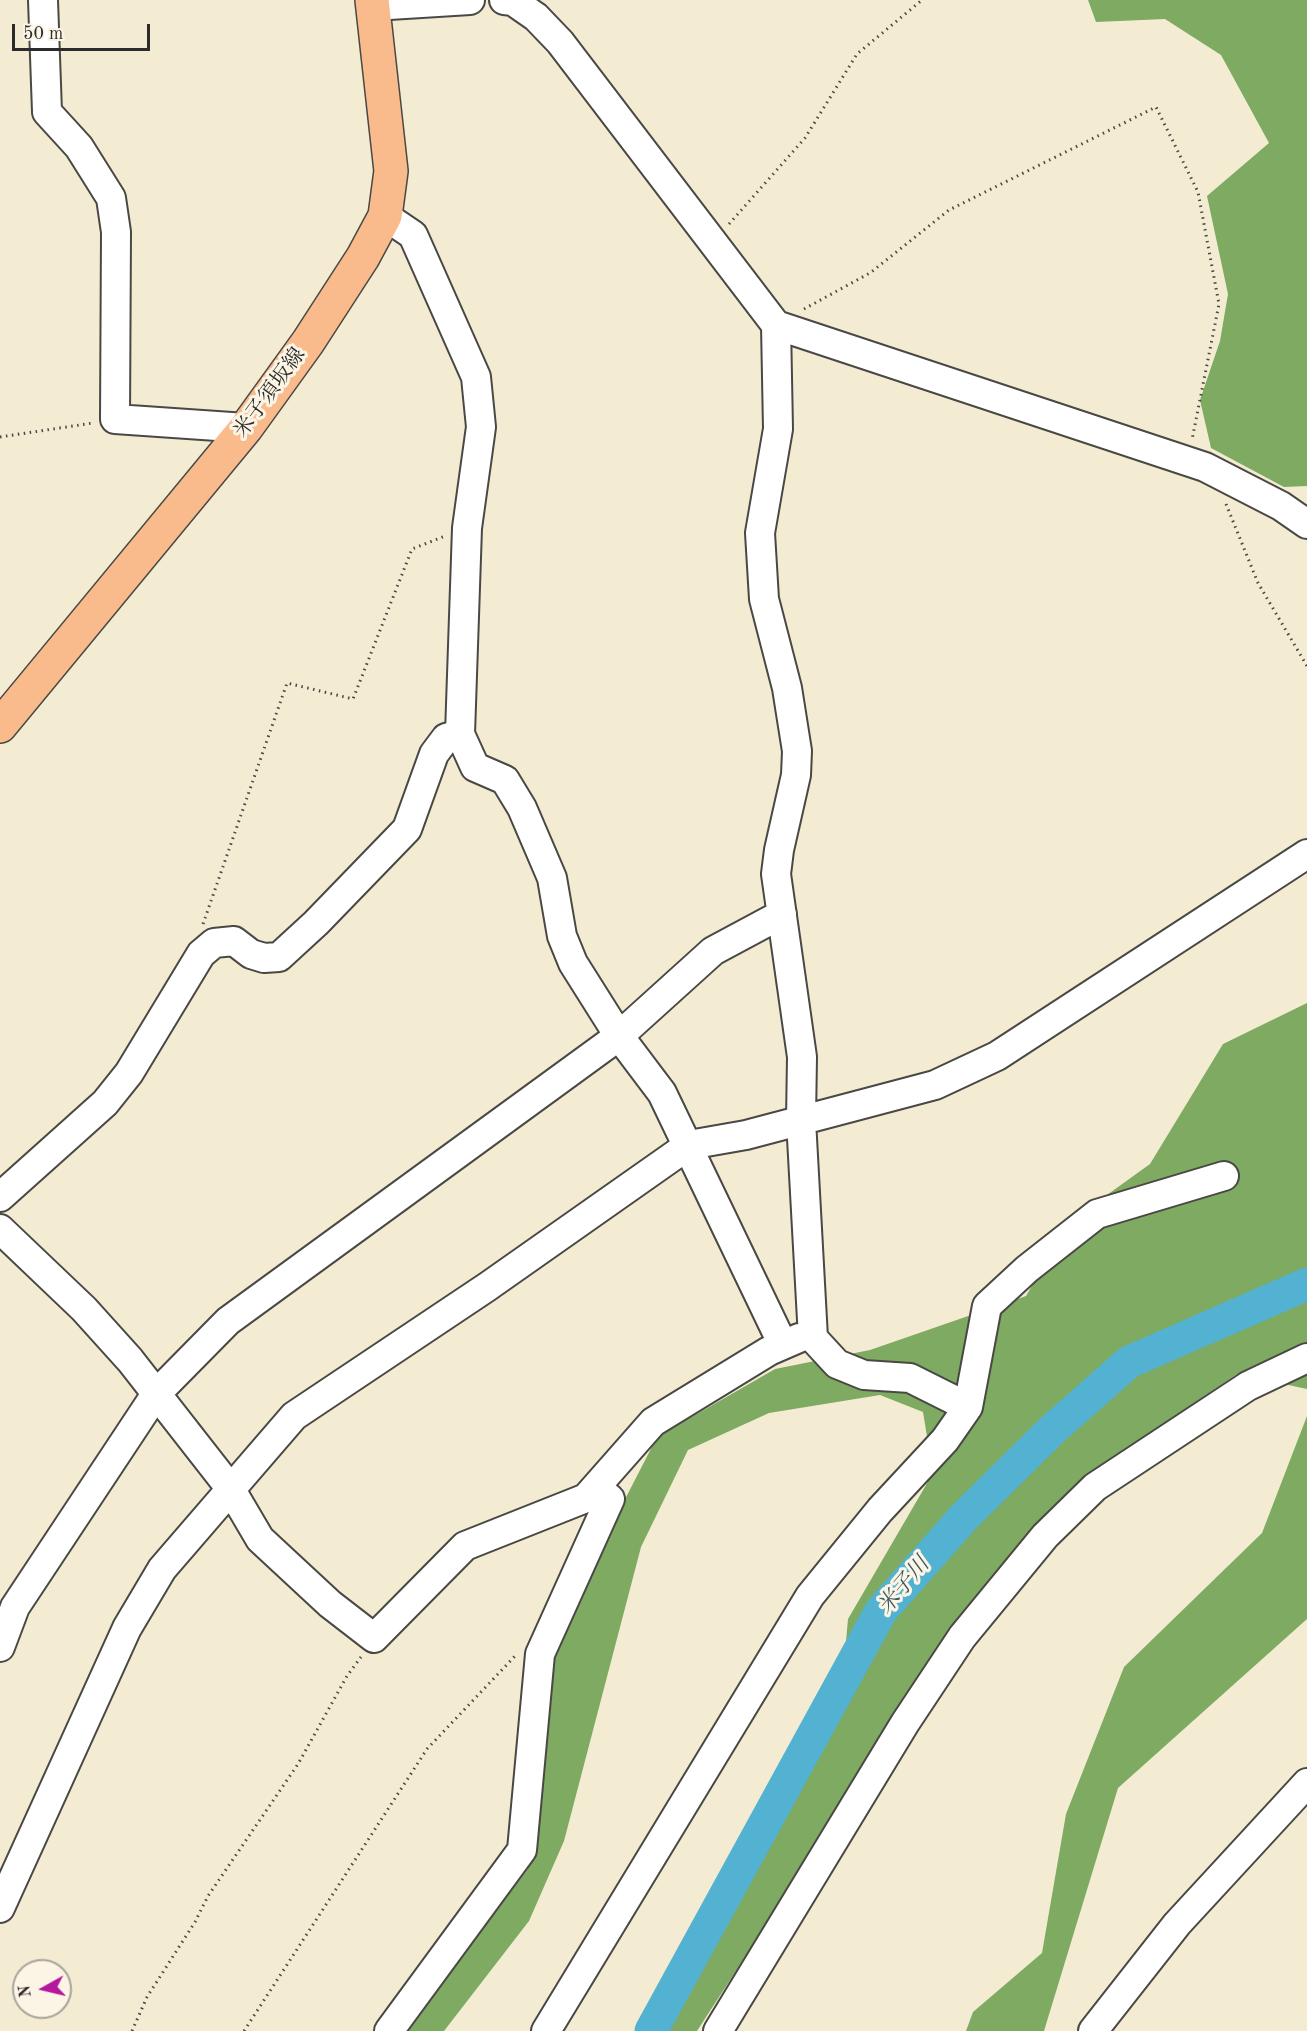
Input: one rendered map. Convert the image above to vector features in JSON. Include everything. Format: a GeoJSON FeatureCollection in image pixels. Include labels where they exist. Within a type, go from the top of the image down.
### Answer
{"type":"FeatureCollection","features":[{"type":"Feature","properties":{"kind":"main road","name":"米子須坂線"},"geometry":{"type":"LineString","coordinates":[[0,726],[246,428],[308,342],[363,257],[385,216],[390,171],[373,3]]}},
{"type":"Feature","properties":{"kind":"street"},"geometry":{"type":"LineString","coordinates":[[45,0],[47,112],[79,147],[111,198],[116,232],[115,419],[246,428]]}},
{"type":"Feature","properties":{"kind":"street"},"geometry":{"type":"LineString","coordinates":[[373,3],[470,0]]}},
{"type":"Feature","properties":{"kind":"street"},"geometry":{"type":"LineString","coordinates":[[504,0],[513,1],[536,17],[560,42],[657,172],[714,240],[776,325],[778,429],[760,533],[764,599],[787,688],[797,751],[796,775],[776,874],[802,1057],[801,1120],[813,1338],[837,1364],[864,1375],[910,1378],[968,1407]]}},
{"type":"Feature","properties":{"kind":"street"},"geometry":{"type":"LineString","coordinates":[[385,216],[412,235],[476,376],[481,427],[467,528],[460,734],[475,767],[505,780],[522,808],[552,878],[562,936],[573,963],[619,1036],[662,1093],[783,1344]]}},
{"type":"Feature","properties":{"kind":"street"},"geometry":{"type":"LineString","coordinates":[[776,325],[1200,466],[1281,506],[1307,524]]}},
{"type":"Feature","properties":{"kind":"street"},"geometry":{"type":"LineString","coordinates":[[0,1197],[105,1103],[129,1073],[201,954],[214,943],[234,941],[251,954],[264,958],[279,957],[407,829],[435,754],[446,738],[460,734]]}},
{"type":"Feature","properties":{"kind":"street"},"geometry":{"type":"LineString","coordinates":[[0,1908],[127,1628],[162,1569],[294,1416],[487,1287],[688,1145],[746,1135],[934,1085],[997,1056],[1307,854]]}},
{"type":"Feature","properties":{"kind":"street"},"geometry":{"type":"LineString","coordinates":[[0,1647],[15,1607],[156,1394],[228,1321],[619,1036],[712,951],[782,914]]}},
{"type":"Feature","properties":{"kind":"street"},"geometry":{"type":"LineString","coordinates":[[546,2031],[810,1596],[880,1510],[945,1440],[968,1407],[987,1306],[1027,1269],[1097,1214],[1224,1176]]}},
{"type":"Feature","properties":{"kind":"street"},"geometry":{"type":"LineString","coordinates":[[0,1229],[84,1309],[156,1394],[230,1488],[260,1539],[330,1604],[374,1638],[465,1546],[586,1498],[653,1422],[783,1344],[797,1338],[813,1338]]}},
{"type":"Feature","properties":{"kind":"street"},"geometry":{"type":"LineString","coordinates":[[718,2031],[905,1723],[962,1637],[1045,1536],[1095,1487],[1248,1386],[1307,1358]]}},
{"type":"Feature","properties":{"kind":"street"},"geometry":{"type":"LineString","coordinates":[[389,2031],[522,1850],[540,1654],[610,1499],[596,1487]]}},
{"type":"Feature","properties":{"kind":"street"},"geometry":{"type":"LineString","coordinates":[[1093,2031],[1177,1924],[1307,1784]]}},
{"type":"Feature","properties":{"kind":"path"},"geometry":{"type":"LineString","coordinates":[[714,240],[750,203],[805,138],[857,54],[922,0]]}},
{"type":"Feature","properties":{"kind":"path"},"geometry":{"type":"LineString","coordinates":[[776,325],[870,273],[949,210],[1156,107],[1198,192],[1219,304],[1200,466],[1258,583],[1307,666]]}},
{"type":"Feature","properties":{"kind":"path"},"geometry":{"type":"LineString","coordinates":[[0,437],[115,419]]}},
{"type":"Feature","properties":{"kind":"path"},"geometry":{"type":"LineString","coordinates":[[214,943],[202,924],[287,684],[353,699],[412,549],[467,528]]}},
{"type":"Feature","properties":{"kind":"path"},"geometry":{"type":"LineString","coordinates":[[132,2031],[147,1997],[195,1922],[208,1896],[298,1764],[347,1676],[374,1638]]}},
{"type":"Feature","properties":{"kind":"path"},"geometry":{"type":"LineString","coordinates":[[244,2031],[427,1749],[517,1654]]}},
{"type":"Feature","properties":{"kind":"green space"},"geometry":{"type":"Polygon","coordinates":[[[1088,0],[1307,0],[1307,486],[1284,487],[1211,448],[1200,400],[1220,341],[1228,294],[1207,196],[1269,143],[1221,55],[1165,19],[1096,22],[1088,0]]]}},
{"type":"Feature","properties":{"kind":"green space"},"geometry":{"type":"Polygon","coordinates":[[[1307,1003],[1307,1389],[1237,1374],[1088,1475],[837,1815],[697,2031],[651,2031],[839,1721],[848,1619],[933,1473],[923,1412],[880,1395],[769,1413],[688,1450],[641,1547],[564,1841],[529,1921],[444,2031],[402,2031],[528,1869],[548,1649],[657,1437],[775,1369],[870,1350],[1026,1296],[1068,1223],[1150,1164],[1223,1044],[1307,1003]]]}},
{"type":"Feature","properties":{"kind":"green space"},"geometry":{"type":"Polygon","coordinates":[[[1307,1416],[1307,1619],[1118,1788],[1044,2031],[966,2031],[973,2012],[1042,1953],[1066,1814],[1124,1667],[1262,1533],[1307,1416]]]}},
{"type":"Feature","properties":{"kind":"waterway","name":"米子川"},"geometry":{"type":"LineString","coordinates":[[651,2031],[881,1611],[964,1517],[1052,1430],[1129,1362],[1307,1284]]}}]}
